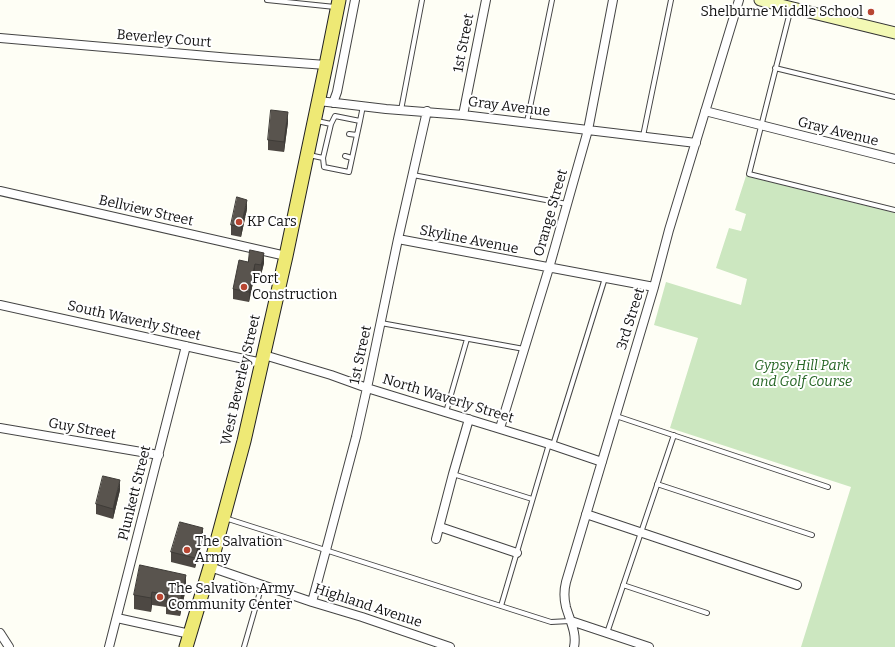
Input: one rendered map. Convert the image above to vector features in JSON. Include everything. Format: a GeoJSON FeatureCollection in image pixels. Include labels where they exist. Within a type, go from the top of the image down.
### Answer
{"type":"FeatureCollection","features":[{"type":"Feature","properties":{"kind":"main road","name":"West Beverley Street"},"geometry":{"type":"LineString","coordinates":[[188,641],[244,441],[286,256],[338,4]]}},
{"type":"Feature","properties":{"kind":"street"},"geometry":{"type":"LineString","coordinates":[[333,103],[355,0]]}},
{"type":"Feature","properties":{"kind":"street","name":"1st Street"},"geometry":{"type":"LineString","coordinates":[[463,115],[486,0]]}},
{"type":"Feature","properties":{"kind":"street","name":"Orange Street"},"geometry":{"type":"LineString","coordinates":[[500,428],[549,268],[588,130],[613,0]]}},
{"type":"Feature","properties":{"kind":"street","name":"3rd Street"},"geometry":{"type":"LineString","coordinates":[[574,647],[575,636],[565,602],[565,586],[654,287],[669,230],[739,0]]}},
{"type":"Feature","properties":{"kind":"street"},"geometry":{"type":"LineString","coordinates":[[760,0],[895,33]]}},
{"type":"Feature","properties":{"kind":"street","name":"Beverley Court"},"geometry":{"type":"LineString","coordinates":[[0,38],[326,65]]}},
{"type":"Feature","properties":{"kind":"street","name":"Gray Avenue"},"geometry":{"type":"LineString","coordinates":[[319,101],[527,122],[696,143]]}},
{"type":"Feature","properties":{"kind":"street","name":"Gray Avenue"},"geometry":{"type":"LineString","coordinates":[[705,111],[895,159]]}},
{"type":"Feature","properties":{"kind":"street","name":"1st Street"},"geometry":{"type":"LineString","coordinates":[[312,602],[356,437],[398,239],[428,112]]}},
{"type":"Feature","properties":{"kind":"street","name":"Bellview Street"},"geometry":{"type":"LineString","coordinates":[[0,192],[286,256]]}},
{"type":"Feature","properties":{"kind":"street","name":"Skyline Avenue"},"geometry":{"type":"LineString","coordinates":[[398,239],[654,287]]}},
{"type":"Feature","properties":{"kind":"street","name":"South Waverly Street"},"geometry":{"type":"LineString","coordinates":[[0,305],[186,346],[263,359]]}},
{"type":"Feature","properties":{"kind":"street","name":"Plunkett Street"},"geometry":{"type":"LineString","coordinates":[[109,647],[186,346]]}},
{"type":"Feature","properties":{"kind":"street","name":"North Waverly Street"},"geometry":{"type":"LineString","coordinates":[[263,359],[331,375],[367,388],[551,444],[602,462]]}},
{"type":"Feature","properties":{"kind":"street"},"geometry":{"type":"LineString","coordinates":[[436,539],[469,419]]}},
{"type":"Feature","properties":{"kind":"street","name":"Guy Street"},"geometry":{"type":"LineString","coordinates":[[0,428],[159,455]]}},
{"type":"Feature","properties":{"kind":"street"},"geometry":{"type":"LineString","coordinates":[[586,514],[796,585]]}},
{"type":"Feature","properties":{"kind":"street"},"geometry":{"type":"LineString","coordinates":[[440,528],[517,553]]}},
{"type":"Feature","properties":{"kind":"street","name":"Highland Avenue"},"geometry":{"type":"LineString","coordinates":[[210,566],[312,602],[362,617],[450,647]]}},
{"type":"Feature","properties":{"kind":"street"},"geometry":{"type":"LineString","coordinates":[[117,618],[188,641]]}},
{"type":"Feature","properties":{"kind":"street"},"geometry":{"type":"LineString","coordinates":[[571,621],[649,647]]}},
{"type":"Feature","properties":{"kind":"street"},"geometry":{"type":"LineString","coordinates":[[0,633],[9,647]]}},
{"type":"Feature","properties":{"kind":"lane"},"geometry":{"type":"LineString","coordinates":[[267,0],[338,4]]}},
{"type":"Feature","properties":{"kind":"lane"},"geometry":{"type":"LineString","coordinates":[[401,110],[422,0]]}},
{"type":"Feature","properties":{"kind":"lane"},"geometry":{"type":"LineString","coordinates":[[527,122],[552,0]]}},
{"type":"Feature","properties":{"kind":"lane"},"geometry":{"type":"LineString","coordinates":[[643,136],[671,0]]}},
{"type":"Feature","properties":{"kind":"lane"},"geometry":{"type":"LineString","coordinates":[[791,8],[749,174],[895,210]]}},
{"type":"Feature","properties":{"kind":"lane"},"geometry":{"type":"LineString","coordinates":[[776,68],[895,97]]}},
{"type":"Feature","properties":{"kind":"lane"},"geometry":{"type":"LineString","coordinates":[[360,121],[335,116],[330,124],[323,158],[324,167],[349,172],[357,136],[360,121],[363,106]]}},
{"type":"Feature","properties":{"kind":"lane"},"geometry":{"type":"LineString","coordinates":[[315,120],[330,124]]}},
{"type":"Feature","properties":{"kind":"lane"},"geometry":{"type":"LineString","coordinates":[[329,130],[335,131]]}},
{"type":"Feature","properties":{"kind":"lane"},"geometry":{"type":"LineString","coordinates":[[349,134],[357,136]]}},
{"type":"Feature","properties":{"kind":"lane"},"geometry":{"type":"LineString","coordinates":[[324,153],[330,154]]}},
{"type":"Feature","properties":{"kind":"lane"},"geometry":{"type":"LineString","coordinates":[[307,155],[323,158]]}},
{"type":"Feature","properties":{"kind":"lane"},"geometry":{"type":"LineString","coordinates":[[345,156],[352,158]]}},
{"type":"Feature","properties":{"kind":"lane"},"geometry":{"type":"LineString","coordinates":[[413,175],[567,204]]}},
{"type":"Feature","properties":{"kind":"lane"},"geometry":{"type":"LineString","coordinates":[[501,606],[532,499],[605,278]]}},
{"type":"Feature","properties":{"kind":"lane"},"geometry":{"type":"LineString","coordinates":[[381,323],[524,350]]}},
{"type":"Feature","properties":{"kind":"lane"},"geometry":{"type":"LineString","coordinates":[[446,412],[467,339]]}},
{"type":"Feature","properties":{"kind":"lane"},"geometry":{"type":"LineString","coordinates":[[616,416],[828,487]]}},
{"type":"Feature","properties":{"kind":"lane"},"geometry":{"type":"LineString","coordinates":[[607,633],[674,435]]}},
{"type":"Feature","properties":{"kind":"lane"},"geometry":{"type":"LineString","coordinates":[[453,474],[532,499]]}},
{"type":"Feature","properties":{"kind":"lane"},"geometry":{"type":"LineString","coordinates":[[657,484],[812,535]]}},
{"type":"Feature","properties":{"kind":"lane"},"geometry":{"type":"LineString","coordinates":[[223,518],[551,622],[571,621]]}},
{"type":"Feature","properties":{"kind":"lane"},"geometry":{"type":"LineString","coordinates":[[244,647],[262,584]]}},
{"type":"Feature","properties":{"kind":"lane"},"geometry":{"type":"LineString","coordinates":[[623,585],[707,613]]}},
{"type":"Feature","properties":{"kind":"green space","name":"Gypsy Hill Park and Golf Course"},"geometry":{"type":"Polygon","coordinates":[[[746,176],[895,213],[895,647],[801,647],[851,487],[670,428],[698,338],[654,325],[666,282],[741,305],[747,279],[716,268],[729,228],[741,231],[746,214],[735,210],[746,176]]]}},
{"type":"Feature","properties":{"kind":"building"},"geometry":{"type":"Polygon","coordinates":[[[271,110],[288,112],[284,142],[268,140],[271,110]]]}},
{"type":"Feature","properties":{"kind":"building"},"geometry":{"type":"Polygon","coordinates":[[[237,197],[247,200],[241,227],[231,225],[237,197]]]}},
{"type":"Feature","properties":{"kind":"building"},"geometry":{"type":"Polygon","coordinates":[[[250,250],[264,253],[261,265],[255,264],[249,292],[233,289],[239,260],[248,262],[250,250]]]}},
{"type":"Feature","properties":{"kind":"building"},"geometry":{"type":"Polygon","coordinates":[[[103,476],[120,480],[113,509],[96,504],[103,476]]]}},
{"type":"Feature","properties":{"kind":"building","name":"The Salvation Army"},"geometry":{"type":"Polygon","coordinates":[[[180,522],[203,528],[195,558],[171,552],[180,522]]]}},
{"type":"Feature","properties":{"kind":"building"},"geometry":{"type":"Polygon","coordinates":[[[140,565],[186,575],[180,603],[166,601],[168,595],[152,592],[151,598],[134,595],[140,565]]]}},
{"type":"Feature","properties":{"kind":"place","name":"Shelburne Middle School"},"geometry":{"type":"Point","coordinates":[871,12]}},
{"type":"Feature","properties":{"kind":"place","name":"KP Cars"},"geometry":{"type":"Point","coordinates":[239,222]}},
{"type":"Feature","properties":{"kind":"place","name":"Fort Construction"},"geometry":{"type":"Point","coordinates":[244,287]}},
{"type":"Feature","properties":{"kind":"place","name":"The Salvation Army"},"geometry":{"type":"Point","coordinates":[187,550]}},
{"type":"Feature","properties":{"kind":"place","name":"The Salvation Army Community Center"},"geometry":{"type":"Point","coordinates":[160,597]}}]}
